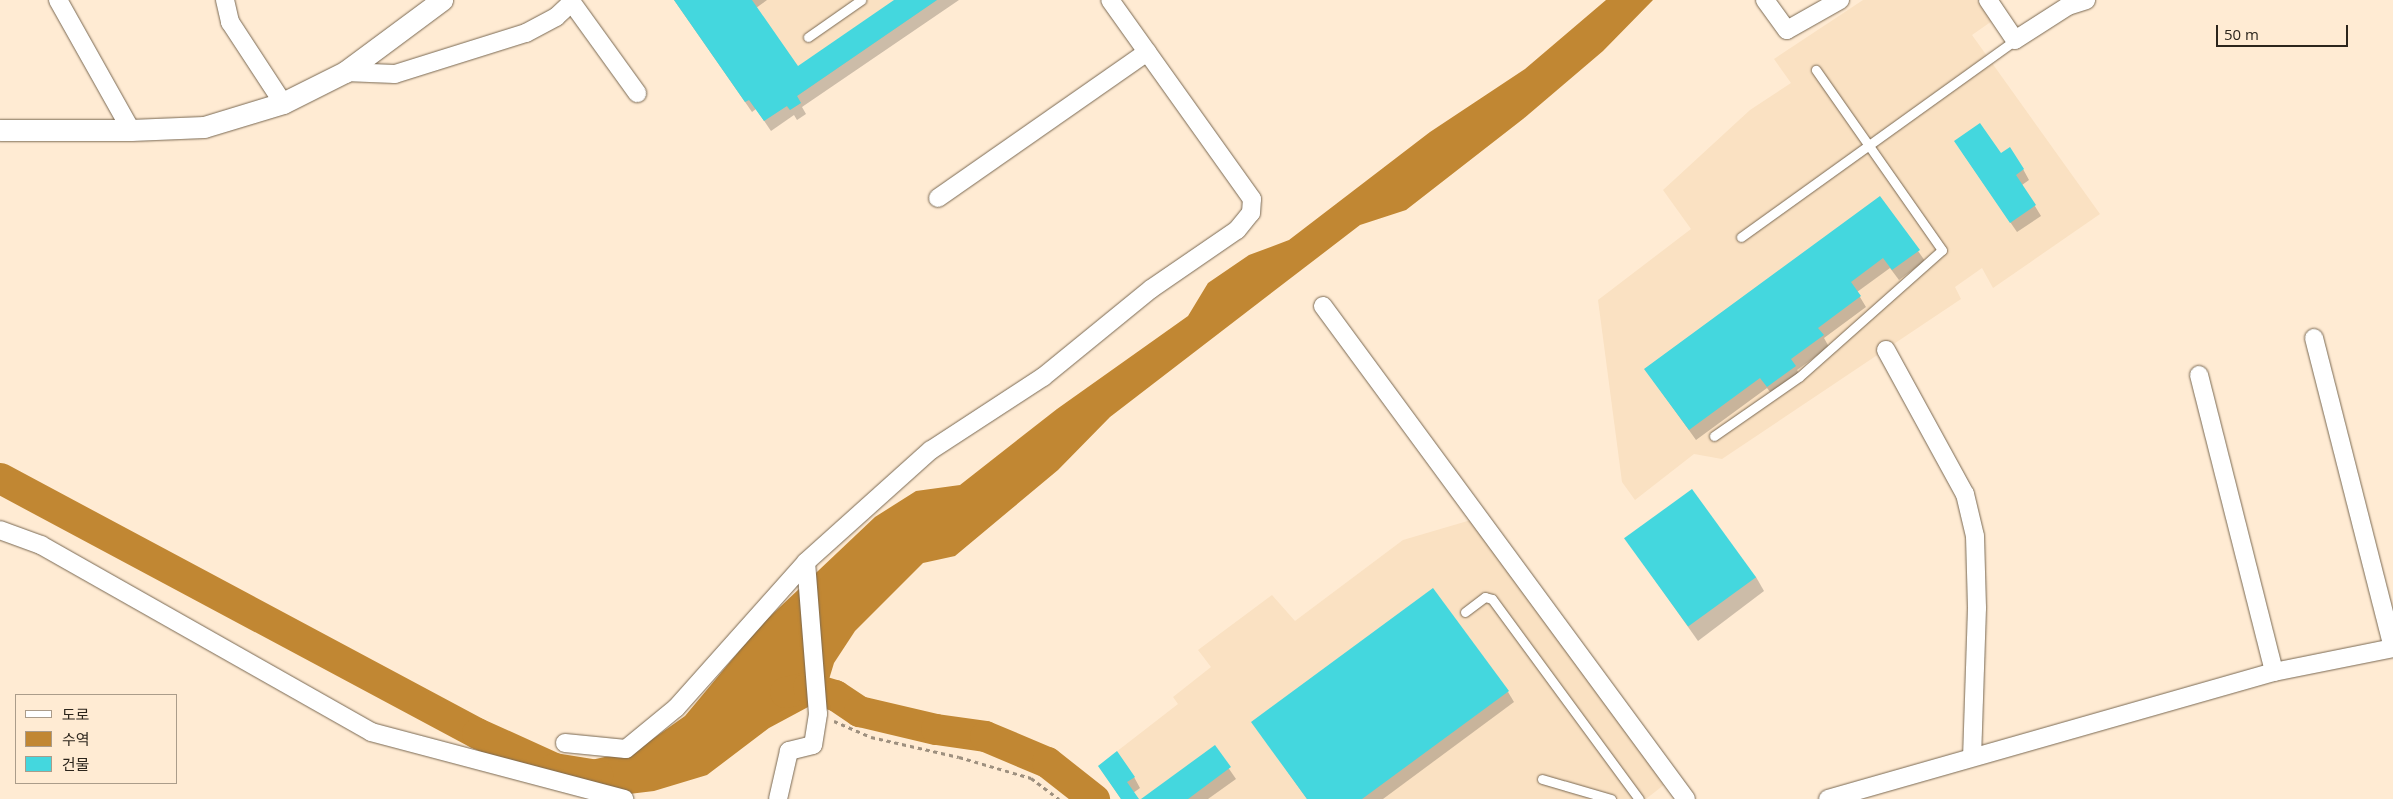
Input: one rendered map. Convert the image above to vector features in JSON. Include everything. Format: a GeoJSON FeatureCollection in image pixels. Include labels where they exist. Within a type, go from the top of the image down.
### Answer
{"type":"FeatureCollection","features":[{"type":"Feature","properties":{"kind":"street"},"geometry":{"type":"LineString","coordinates":[[58,0],[131,130]]}},
{"type":"Feature","properties":{"kind":"street"},"geometry":{"type":"LineString","coordinates":[[226,0],[230,22],[283,103]]}},
{"type":"Feature","properties":{"kind":"street"},"geometry":{"type":"LineString","coordinates":[[0,130],[131,130],[204,127],[283,103],[345,72],[442,0]]}},
{"type":"Feature","properties":{"kind":"street"},"geometry":{"type":"LineString","coordinates":[[565,742],[626,749],[676,708],[806,570],[931,450],[1043,377],[1151,289],[1237,230],[1252,213],[1252,199],[1110,0]]}},
{"type":"Feature","properties":{"kind":"street"},"geometry":{"type":"LineString","coordinates":[[1765,0],[1787,30],[1840,0]]}},
{"type":"Feature","properties":{"kind":"street"},"geometry":{"type":"LineString","coordinates":[[1988,0],[2015,40],[2068,6],[2086,0]]}},
{"type":"Feature","properties":{"kind":"street"},"geometry":{"type":"LineString","coordinates":[[345,72],[395,74],[526,33],[556,17],[571,1],[637,93]]}},
{"type":"Feature","properties":{"kind":"street"},"geometry":{"type":"LineString","coordinates":[[938,198],[1148,52]]}},
{"type":"Feature","properties":{"kind":"street"},"geometry":{"type":"LineString","coordinates":[[1323,306],[1685,799]]}},
{"type":"Feature","properties":{"kind":"street"},"geometry":{"type":"LineString","coordinates":[[1828,799],[1972,756],[2274,672],[2393,648],[2314,338]]}},
{"type":"Feature","properties":{"kind":"street"},"geometry":{"type":"LineString","coordinates":[[1886,350],[1965,494],[1975,536],[1977,608],[1972,756]]}},
{"type":"Feature","properties":{"kind":"street"},"geometry":{"type":"LineString","coordinates":[[2199,375],[2274,672]]}},
{"type":"Feature","properties":{"kind":"street"},"geometry":{"type":"LineString","coordinates":[[0,530],[42,544],[371,732],[624,799]]}},
{"type":"Feature","properties":{"kind":"street"},"geometry":{"type":"LineString","coordinates":[[778,799],[790,751],[813,746],[818,713],[806,570]]}},
{"type":"Feature","properties":{"kind":"lane"},"geometry":{"type":"LineString","coordinates":[[808,37],[862,0]]}},
{"type":"Feature","properties":{"kind":"lane"},"geometry":{"type":"LineString","coordinates":[[1741,237],[2015,40]]}},
{"type":"Feature","properties":{"kind":"lane"},"geometry":{"type":"LineString","coordinates":[[1714,436],[1799,377],[1942,250],[1816,70]]}},
{"type":"Feature","properties":{"kind":"lane"},"geometry":{"type":"LineString","coordinates":[[1465,612],[1485,597],[1492,599],[1639,799]]}},
{"type":"Feature","properties":{"kind":"lane"},"geometry":{"type":"LineString","coordinates":[[1542,778],[1611,799]]}},
{"type":"Feature","properties":{"kind":"path"},"geometry":{"type":"LineString","coordinates":[[818,713],[871,737],[959,757],[1031,778],[1059,799]]}},
{"type":"Feature","properties":{"kind":"shaded area"},"geometry":{"type":"Polygon","coordinates":[[[674,0],[937,0],[797,96],[801,103],[790,110],[786,106],[764,121],[749,100],[745,102],[674,0]]]}},
{"type":"Feature","properties":{"kind":"shaded area"},"geometry":{"type":"Polygon","coordinates":[[[1863,0],[1977,0],[1992,21],[1972,35],[2100,214],[1993,288],[1982,268],[1955,287],[1961,299],[1722,459],[1694,454],[1635,500],[1622,482],[1598,300],[1691,229],[1663,190],[1750,110],[1791,83],[1774,59],[1863,0]]]}},
{"type":"Feature","properties":{"kind":"shaded area"},"geometry":{"type":"Polygon","coordinates":[[[1471,520],[1665,784],[1646,799],[1121,799],[1098,766],[1178,704],[1173,697],[1211,667],[1198,650],[1272,595],[1295,621],[1403,540],[1471,520]]]}},
{"type":"Feature","properties":{"kind":"water"},"geometry":{"type":"Polygon","coordinates":[[[1606,0],[1653,0],[1603,51],[1523,119],[1406,210],[1360,225],[1110,417],[1058,470],[955,556],[923,563],[855,631],[834,663],[823,699],[769,728],[707,775],[654,791],[629,794],[554,768],[637,750],[685,716],[760,626],[875,517],[916,491],[960,485],[1057,409],[1188,316],[1208,283],[1249,255],[1289,240],[1430,132],[1525,69],[1606,0]]]}},
{"type":"Feature","properties":{"kind":"building"},"geometry":{"type":"Polygon","coordinates":[[[674,0],[752,0],[798,66],[894,0],[937,0],[797,96],[801,103],[790,110],[787,106],[764,121],[749,100],[745,102],[674,0]]]}},
{"type":"Feature","properties":{"kind":"building"},"geometry":{"type":"Polygon","coordinates":[[[1980,123],[2001,153],[2010,147],[2024,169],[2016,175],[2036,205],[2010,223],[1954,141],[1980,123]]]}},
{"type":"Feature","properties":{"kind":"building"},"geometry":{"type":"Polygon","coordinates":[[[1880,196],[1920,250],[1892,270],[1883,258],[1851,282],[1861,296],[1818,328],[1824,335],[1791,359],[1796,366],[1767,387],[1760,378],[1689,430],[1644,369],[1880,196]]]}},
{"type":"Feature","properties":{"kind":"building"},"geometry":{"type":"Polygon","coordinates":[[[1692,489],[1756,577],[1688,627],[1624,538],[1692,489]]]}},
{"type":"Feature","properties":{"kind":"building"},"geometry":{"type":"Polygon","coordinates":[[[1433,588],[1509,691],[1362,799],[1307,799],[1251,722],[1433,588]]]}},
{"type":"Feature","properties":{"kind":"building"},"geometry":{"type":"Polygon","coordinates":[[[1215,745],[1231,767],[1188,799],[1141,799],[1215,745]]]}},
{"type":"Feature","properties":{"kind":"building"},"geometry":{"type":"Polygon","coordinates":[[[1117,751],[1135,777],[1127,782],[1139,799],[1121,799],[1098,766],[1117,751]]]}},
{"type":"Feature","properties":{"kind":"waterway"},"geometry":{"type":"LineString","coordinates":[[0,478],[477,733],[554,768],[597,775]]}},
{"type":"Feature","properties":{"kind":"waterway"},"geometry":{"type":"LineString","coordinates":[[785,692],[808,687],[835,695],[859,711],[936,729],[985,736],[1047,762],[1094,799]]}}]}
